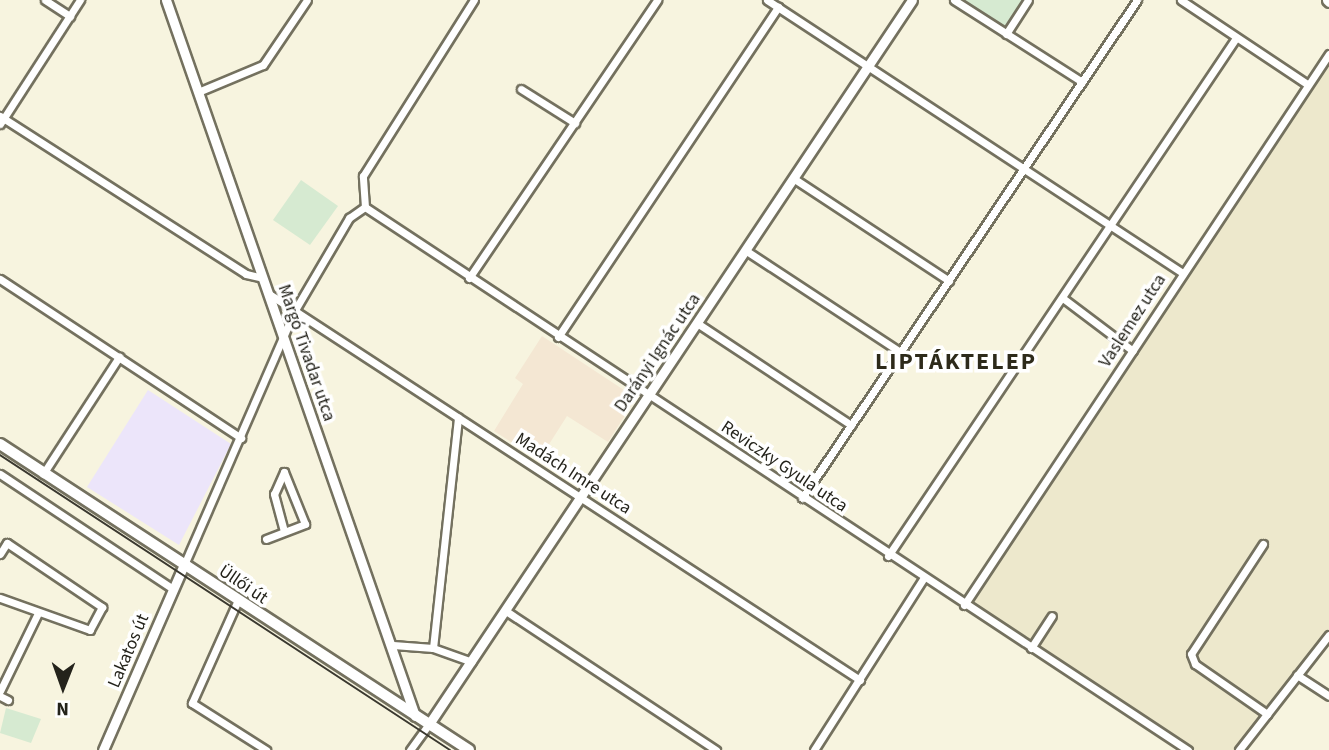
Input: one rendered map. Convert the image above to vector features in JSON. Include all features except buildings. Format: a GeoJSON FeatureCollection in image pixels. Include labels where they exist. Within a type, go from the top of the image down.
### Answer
{"type":"FeatureCollection","features":[{"type":"Feature","properties":{"kind":"main road","name":"Üllői út"},"geometry":{"type":"LineString","coordinates":[[0,444],[469,750]]}},
{"type":"Feature","properties":{"kind":"street"},"geometry":{"type":"LineString","coordinates":[[45,0],[70,16]]}},
{"type":"Feature","properties":{"kind":"street"},"geometry":{"type":"LineString","coordinates":[[80,0],[1,119],[246,274],[263,278]]}},
{"type":"Feature","properties":{"kind":"street","name":"Margó Tivadar utca"},"geometry":{"type":"LineString","coordinates":[[166,0],[393,645],[415,716]]}},
{"type":"Feature","properties":{"kind":"street"},"geometry":{"type":"LineString","coordinates":[[198,92],[263,65],[307,0]]}},
{"type":"Feature","properties":{"kind":"street"},"geometry":{"type":"LineString","coordinates":[[184,565],[295,310],[349,218],[365,207],[363,176],[474,0]]}},
{"type":"Feature","properties":{"kind":"street"},"geometry":{"type":"LineString","coordinates":[[469,278],[657,0]]}},
{"type":"Feature","properties":{"kind":"street"},"geometry":{"type":"LineString","coordinates":[[767,0],[1183,273]]}},
{"type":"Feature","properties":{"kind":"street","name":"Darányi Ignác utca"},"geometry":{"type":"LineString","coordinates":[[429,724],[912,0]]}},
{"type":"Feature","properties":{"kind":"street"},"geometry":{"type":"LineString","coordinates":[[954,0],[1082,82]]}},
{"type":"Feature","properties":{"kind":"street"},"geometry":{"type":"LineString","coordinates":[[1006,34],[1028,0]]}},
{"type":"Feature","properties":{"kind":"street"},"geometry":{"type":"LineString","coordinates":[[802,498],[1137,0]]}},
{"type":"Feature","properties":{"kind":"street"},"geometry":{"type":"LineString","coordinates":[[1181,0],[1307,84]]}},
{"type":"Feature","properties":{"kind":"street"},"geometry":{"type":"LineString","coordinates":[[558,337],[778,7]]}},
{"type":"Feature","properties":{"kind":"street"},"geometry":{"type":"LineString","coordinates":[[888,556],[1113,228],[1236,38]]}},
{"type":"Feature","properties":{"kind":"street","name":"Vaslemez utca"},"geometry":{"type":"LineString","coordinates":[[964,606],[1329,54]]}},
{"type":"Feature","properties":{"kind":"street"},"geometry":{"type":"LineString","coordinates":[[521,89],[575,123]]}},
{"type":"Feature","properties":{"kind":"street"},"geometry":{"type":"LineString","coordinates":[[793,178],[949,281]]}},
{"type":"Feature","properties":{"kind":"street","name":"Reviczky Gyula utca"},"geometry":{"type":"LineString","coordinates":[[365,207],[888,556],[1188,750]]}},
{"type":"Feature","properties":{"kind":"street"},"geometry":{"type":"LineString","coordinates":[[745,250],[900,352]]}},
{"type":"Feature","properties":{"kind":"street"},"geometry":{"type":"LineString","coordinates":[[0,279],[241,438]]}},
{"type":"Feature","properties":{"kind":"street","name":"Madách Imre utca"},"geometry":{"type":"LineString","coordinates":[[269,294],[860,680]]}},
{"type":"Feature","properties":{"kind":"street"},"geometry":{"type":"LineString","coordinates":[[1064,299],[1133,351]]}},
{"type":"Feature","properties":{"kind":"street"},"geometry":{"type":"LineString","coordinates":[[697,323],[851,425]]}},
{"type":"Feature","properties":{"kind":"street"},"geometry":{"type":"LineString","coordinates":[[43,474],[119,357]]}},
{"type":"Feature","properties":{"kind":"street"},"geometry":{"type":"LineString","coordinates":[[433,648],[458,417]]}},
{"type":"Feature","properties":{"kind":"street"},"geometry":{"type":"LineString","coordinates":[[267,539],[305,524],[284,472],[274,494],[284,531]]}},
{"type":"Feature","properties":{"kind":"street"},"geometry":{"type":"LineString","coordinates":[[0,474],[173,589]]}},
{"type":"Feature","properties":{"kind":"street"},"geometry":{"type":"LineString","coordinates":[[0,554],[7,543],[102,607],[90,630],[0,598]]}},
{"type":"Feature","properties":{"kind":"street"},"geometry":{"type":"LineString","coordinates":[[1263,544],[1191,654],[1195,664],[1267,714]]}},
{"type":"Feature","properties":{"kind":"street","name":"Lakatos út"},"geometry":{"type":"LineString","coordinates":[[103,750],[184,565]]}},
{"type":"Feature","properties":{"kind":"street"},"geometry":{"type":"LineString","coordinates":[[814,750],[923,579]]}},
{"type":"Feature","properties":{"kind":"street"},"geometry":{"type":"LineString","coordinates":[[238,600],[192,703],[266,750]]}},
{"type":"Feature","properties":{"kind":"street"},"geometry":{"type":"LineString","coordinates":[[506,611],[716,750]]}},
{"type":"Feature","properties":{"kind":"street"},"geometry":{"type":"LineString","coordinates":[[8,700],[0,693],[38,613]]}},
{"type":"Feature","properties":{"kind":"street"},"geometry":{"type":"LineString","coordinates":[[1031,648],[1052,617]]}},
{"type":"Feature","properties":{"kind":"street"},"geometry":{"type":"LineString","coordinates":[[1238,750],[1329,635]]}},
{"type":"Feature","properties":{"kind":"street"},"geometry":{"type":"LineString","coordinates":[[393,645],[433,648],[472,662]]}},
{"type":"Feature","properties":{"kind":"street"},"geometry":{"type":"LineString","coordinates":[[1297,675],[1329,696]]}},
{"type":"Feature","properties":{"kind":"street"},"geometry":{"type":"LineString","coordinates":[[396,704],[407,691]]}},
{"type":"Feature","properties":{"kind":"street"},"geometry":{"type":"LineString","coordinates":[[410,750],[429,724]]}},
{"type":"Feature","properties":{"kind":"shaded area"},"geometry":{"type":"Polygon","coordinates":[[[1329,64],[1329,634],[1234,750],[1192,750],[972,603],[1329,64]]]}},
{"type":"Feature","properties":{"kind":"shaded area"},"geometry":{"type":"Polygon","coordinates":[[[542,336],[636,398],[608,442],[567,416],[539,460],[494,431],[523,384],[515,378],[542,336]]]}},
{"type":"Feature","properties":{"kind":"shaded area"},"geometry":{"type":"Polygon","coordinates":[[[148,390],[231,444],[179,545],[87,487],[148,390]]]}},
{"type":"Feature","properties":{"kind":"green space"},"geometry":{"type":"Polygon","coordinates":[[[962,0],[1022,0],[1004,28],[962,0]]]}},
{"type":"Feature","properties":{"kind":"green space"},"geometry":{"type":"Polygon","coordinates":[[[301,180],[338,206],[310,245],[273,220],[301,180]]]}},
{"type":"Feature","properties":{"kind":"green space"},"geometry":{"type":"Polygon","coordinates":[[[6,708],[41,719],[31,743],[0,733],[6,708]]]}},
{"type":"Feature","properties":{"kind":"tram line"},"geometry":{"type":"LineString","coordinates":[[0,455],[450,750]]}},
{"type":"Feature","properties":{"kind":"district","name":"LIPTÁKTELEP"},"geometry":{"type":"Point","coordinates":[956,362]}}]}
